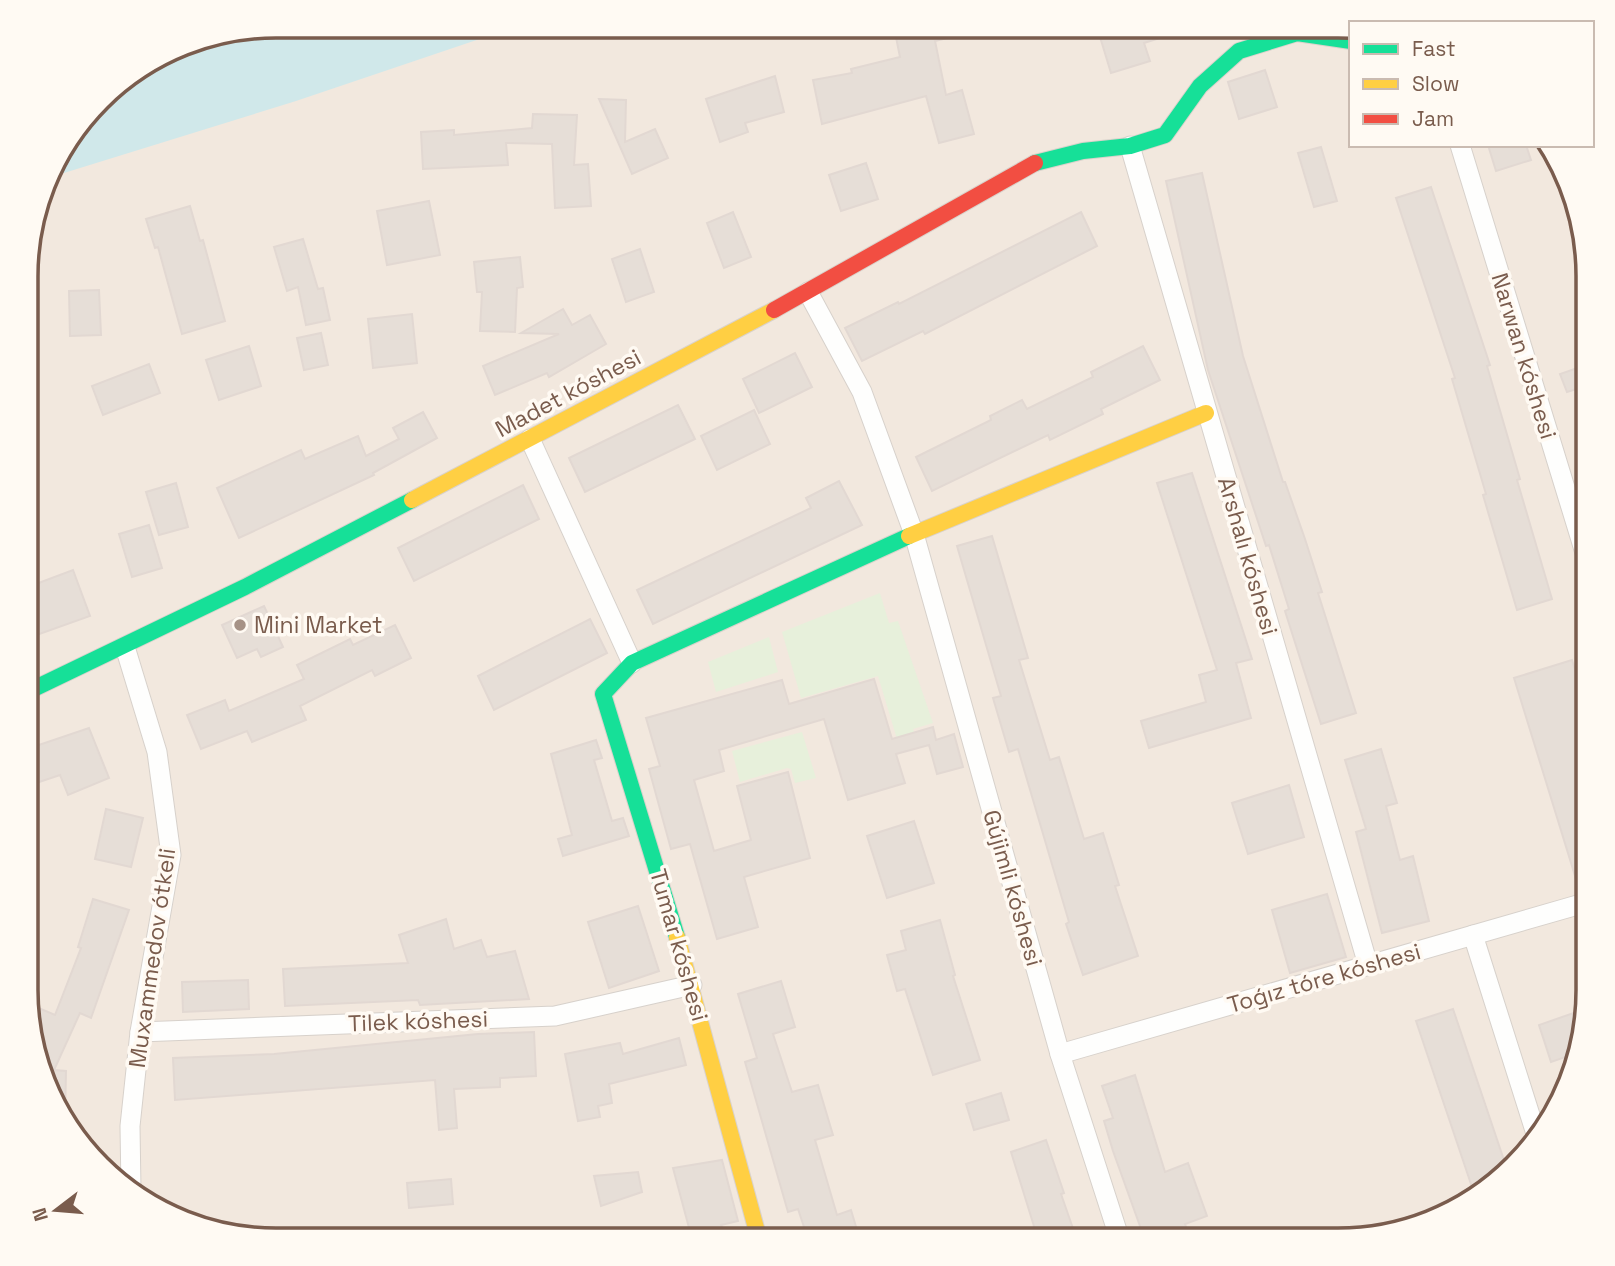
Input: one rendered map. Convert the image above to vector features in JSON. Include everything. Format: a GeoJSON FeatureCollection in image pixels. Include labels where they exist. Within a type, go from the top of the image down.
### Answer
{"type":"FeatureCollection","features":[{"type":"Feature","properties":{"kind":"street","name":"Madet kóshesi"},"geometry":{"type":"LineString","coordinates":[[39,687],[125,647],[530,439],[808,292],[1032,164],[1083,151],[1130,146],[1164,135],[1200,86],[1239,51],[1278,39]]}},
{"type":"Feature","properties":{"kind":"street","name":"Arshalı kóshesi"},"geometry":{"type":"LineString","coordinates":[[1130,146],[1368,965]]}},
{"type":"Feature","properties":{"kind":"street","name":"Narwan kóshesi"},"geometry":{"type":"LineString","coordinates":[[1461,147],[1576,527]]}},
{"type":"Feature","properties":{"kind":"street","name":"Gújimli kóshesi"},"geometry":{"type":"LineString","coordinates":[[808,292],[862,392],[914,534],[1060,1054],[1116,1228]]}},
{"type":"Feature","properties":{"kind":"street"},"geometry":{"type":"LineString","coordinates":[[914,534],[1206,413]]}},
{"type":"Feature","properties":{"kind":"street"},"geometry":{"type":"LineString","coordinates":[[530,439],[632,663]]}},
{"type":"Feature","properties":{"kind":"street","name":"Tumar kóshesi"},"geometry":{"type":"LineString","coordinates":[[756,1227],[692,985],[603,694],[632,663],[914,534]]}},
{"type":"Feature","properties":{"kind":"street","name":"Muxammedov ótkeli"},"geometry":{"type":"LineString","coordinates":[[125,647],[157,752],[172,855],[139,1032],[130,1126],[131,1177]]}},
{"type":"Feature","properties":{"kind":"street","name":"Toǵız tóre kóshesi"},"geometry":{"type":"LineString","coordinates":[[1060,1054],[1576,905]]}},
{"type":"Feature","properties":{"kind":"street"},"geometry":{"type":"LineString","coordinates":[[1473,935],[1534,1125]]}},
{"type":"Feature","properties":{"kind":"street","name":"Tilek kóshesi"},"geometry":{"type":"LineString","coordinates":[[139,1032],[555,1016],[692,985]]}},
{"type":"Feature","properties":{"kind":"shaded area"},"geometry":{"type":"Polygon","coordinates":[[[276,38],[1349,39],[1349,147],[1538,147],[1552,171],[1564,200],[1572,230],[1576,276],[1576,1005],[1572,1036],[1558,1081],[1545,1109],[1517,1146],[1483,1178],[1444,1203],[1385,1223],[1339,1228],[261,1227],[230,1223],[185,1209],[157,1196],[120,1168],[88,1134],[63,1095],[47,1051],[39,1005],[38,276],[41,245],[57,185],[70,157],[98,120],[120,98],[157,70],[185,57],[230,43],[276,38]]]}},
{"type":"Feature","properties":{"kind":"green space"},"geometry":{"type":"Polygon","coordinates":[[[880,593],[889,623],[898,621],[933,723],[913,729],[917,743],[900,749],[878,676],[801,698],[782,632],[880,593]]]}},
{"type":"Feature","properties":{"kind":"green space"},"geometry":{"type":"Polygon","coordinates":[[[769,637],[778,672],[716,692],[708,662],[769,637]]]}},
{"type":"Feature","properties":{"kind":"green space"},"geometry":{"type":"Polygon","coordinates":[[[802,732],[816,778],[795,783],[791,769],[787,768],[740,782],[732,751],[802,732]]]}},
{"type":"Feature","properties":{"kind":"water"},"geometry":{"type":"Polygon","coordinates":[[[276,38],[482,38],[296,101],[62,173],[79,144],[120,98],[157,70],[215,47],[276,38]]]}},
{"type":"Feature","properties":{"kind":"building"},"geometry":{"type":"Polygon","coordinates":[[[896,39],[945,39],[935,41],[946,95],[962,90],[974,134],[939,143],[926,96],[822,124],[813,80],[852,73],[851,69],[900,57],[896,39]]]}},
{"type":"Feature","properties":{"kind":"building"},"geometry":{"type":"Polygon","coordinates":[[[1101,39],[1157,39],[1144,43],[1150,61],[1111,73],[1101,39]]]}},
{"type":"Feature","properties":{"kind":"building"},"geometry":{"type":"Polygon","coordinates":[[[1265,70],[1277,107],[1239,119],[1228,82],[1265,70]]]}},
{"type":"Feature","properties":{"kind":"building"},"geometry":{"type":"Polygon","coordinates":[[[775,76],[784,112],[745,123],[748,132],[720,142],[706,99],[775,76]]]}},
{"type":"Feature","properties":{"kind":"building"},"geometry":{"type":"Polygon","coordinates":[[[599,99],[626,100],[625,142],[655,129],[668,158],[632,174],[599,99]]]}},
{"type":"Feature","properties":{"kind":"building"},"geometry":{"type":"Polygon","coordinates":[[[533,114],[577,115],[574,165],[588,164],[591,206],[555,208],[552,144],[506,143],[508,165],[423,169],[421,132],[454,130],[454,135],[532,128],[533,114]]]}},
{"type":"Feature","properties":{"kind":"building"},"geometry":{"type":"Polygon","coordinates":[[[1321,147],[1337,201],[1314,207],[1298,153],[1321,147]]]}},
{"type":"Feature","properties":{"kind":"building"},"geometry":{"type":"Polygon","coordinates":[[[1489,147],[1527,147],[1531,160],[1496,171],[1489,147]]]}},
{"type":"Feature","properties":{"kind":"building"},"geometry":{"type":"Polygon","coordinates":[[[866,163],[878,199],[841,211],[829,175],[866,163]]]}},
{"type":"Feature","properties":{"kind":"building"},"geometry":{"type":"Polygon","coordinates":[[[1202,173],[1243,356],[1322,592],[1318,593],[1356,713],[1321,724],[1285,611],[1289,609],[1269,545],[1266,546],[1208,370],[1166,181],[1202,173]]]}},
{"type":"Feature","properties":{"kind":"building"},"geometry":{"type":"Polygon","coordinates":[[[1431,187],[1490,365],[1487,366],[1520,479],[1517,480],[1552,599],[1517,610],[1452,379],[1455,378],[1396,198],[1431,187]]]}},
{"type":"Feature","properties":{"kind":"building"},"geometry":{"type":"Polygon","coordinates":[[[429,201],[440,255],[387,265],[377,211],[429,201]]]}},
{"type":"Feature","properties":{"kind":"building"},"geometry":{"type":"Polygon","coordinates":[[[190,206],[200,241],[203,240],[225,321],[182,334],[158,247],[155,248],[146,219],[190,206]]]}},
{"type":"Feature","properties":{"kind":"building"},"geometry":{"type":"Polygon","coordinates":[[[733,212],[751,257],[724,268],[707,223],[733,212]]]}},
{"type":"Feature","properties":{"kind":"building"},"geometry":{"type":"Polygon","coordinates":[[[1081,212],[1097,246],[925,334],[923,331],[862,361],[845,328],[898,302],[899,304],[1081,212]]]}},
{"type":"Feature","properties":{"kind":"building"},"geometry":{"type":"Polygon","coordinates":[[[303,239],[318,289],[323,288],[330,320],[306,325],[298,287],[287,291],[274,247],[303,239]]]}},
{"type":"Feature","properties":{"kind":"building"},"geometry":{"type":"Polygon","coordinates":[[[640,249],[654,292],[626,302],[612,259],[640,249]]]}},
{"type":"Feature","properties":{"kind":"building"},"geometry":{"type":"Polygon","coordinates":[[[520,257],[523,287],[517,288],[515,332],[480,331],[482,292],[477,292],[474,262],[520,257]]]}},
{"type":"Feature","properties":{"kind":"building"},"geometry":{"type":"Polygon","coordinates":[[[99,290],[101,335],[70,336],[69,291],[99,290]]]}},
{"type":"Feature","properties":{"kind":"building"},"geometry":{"type":"Polygon","coordinates":[[[563,309],[572,325],[590,315],[606,344],[549,377],[547,373],[495,395],[483,366],[559,334],[521,333],[563,309]]]}},
{"type":"Feature","properties":{"kind":"building"},"geometry":{"type":"Polygon","coordinates":[[[412,314],[417,363],[373,368],[368,319],[412,314]]]}},
{"type":"Feature","properties":{"kind":"building"},"geometry":{"type":"Polygon","coordinates":[[[321,333],[328,365],[304,370],[297,338],[321,333]]]}},
{"type":"Feature","properties":{"kind":"building"},"geometry":{"type":"Polygon","coordinates":[[[249,346],[261,386],[219,400],[206,360],[249,346]]]}},
{"type":"Feature","properties":{"kind":"building"},"geometry":{"type":"Polygon","coordinates":[[[1143,346],[1160,380],[1101,409],[1103,414],[1050,440],[1048,435],[932,491],[916,457],[991,420],[990,416],[1022,400],[1027,409],[1093,377],[1091,372],[1143,346]]]}},
{"type":"Feature","properties":{"kind":"building"},"geometry":{"type":"Polygon","coordinates":[[[795,353],[812,387],[759,413],[743,379],[795,353]]]}},
{"type":"Feature","properties":{"kind":"building"},"geometry":{"type":"Polygon","coordinates":[[[149,364],[160,393],[103,415],[92,386],[149,364]]]}},
{"type":"Feature","properties":{"kind":"building"},"geometry":{"type":"Polygon","coordinates":[[[1576,368],[1576,389],[1567,392],[1560,374],[1576,368]]]}},
{"type":"Feature","properties":{"kind":"building"},"geometry":{"type":"Polygon","coordinates":[[[678,405],[695,439],[585,492],[569,458],[678,405]]]}},
{"type":"Feature","properties":{"kind":"building"},"geometry":{"type":"Polygon","coordinates":[[[754,410],[770,444],[717,470],[701,436],[754,410]]]}},
{"type":"Feature","properties":{"kind":"building"},"geometry":{"type":"Polygon","coordinates":[[[423,412],[437,438],[373,473],[374,475],[239,538],[217,488],[301,450],[305,459],[358,436],[366,456],[399,439],[393,428],[423,412]]]}},
{"type":"Feature","properties":{"kind":"building"},"geometry":{"type":"Polygon","coordinates":[[[1192,473],[1252,659],[1236,663],[1251,718],[1149,748],[1141,721],[1206,702],[1199,675],[1217,670],[1157,483],[1192,473]]]}},
{"type":"Feature","properties":{"kind":"building"},"geometry":{"type":"Polygon","coordinates":[[[839,481],[862,525],[653,624],[637,590],[811,508],[806,498],[839,481]]]}},
{"type":"Feature","properties":{"kind":"building"},"geometry":{"type":"Polygon","coordinates":[[[176,483],[188,527],[159,535],[146,492],[176,483]]]}},
{"type":"Feature","properties":{"kind":"building"},"geometry":{"type":"Polygon","coordinates":[[[523,485],[539,519],[414,581],[398,548],[523,485]]]}},
{"type":"Feature","properties":{"kind":"building"},"geometry":{"type":"Polygon","coordinates":[[[149,525],[162,568],[132,577],[119,534],[149,525]]]}},
{"type":"Feature","properties":{"kind":"building"},"geometry":{"type":"Polygon","coordinates":[[[992,536],[1028,658],[1019,660],[1050,760],[1059,757],[1084,839],[1103,833],[1119,885],[1115,886],[1138,956],[1083,975],[1066,924],[1069,922],[1018,749],[1009,752],[993,698],[1001,696],[957,546],[992,536]]]}},
{"type":"Feature","properties":{"kind":"building"},"geometry":{"type":"Polygon","coordinates":[[[73,570],[90,616],[38,634],[38,583],[73,570]]]}},
{"type":"Feature","properties":{"kind":"building"},"geometry":{"type":"Polygon","coordinates":[[[264,606],[283,647],[261,657],[257,649],[237,658],[222,625],[264,606]]]}},
{"type":"Feature","properties":{"kind":"building"},"geometry":{"type":"Polygon","coordinates":[[[590,619],[607,653],[494,710],[478,676],[590,619]]]}},
{"type":"Feature","properties":{"kind":"building"},"geometry":{"type":"Polygon","coordinates":[[[395,625],[411,658],[375,676],[372,670],[300,706],[306,720],[252,742],[247,731],[201,749],[187,715],[225,700],[229,711],[304,679],[297,665],[350,639],[353,645],[395,625]]]}},
{"type":"Feature","properties":{"kind":"building"},"geometry":{"type":"Polygon","coordinates":[[[1572,660],[1576,673],[1576,879],[1514,678],[1572,660]]]}},
{"type":"Feature","properties":{"kind":"building"},"geometry":{"type":"Polygon","coordinates":[[[874,679],[892,739],[933,727],[936,740],[954,734],[963,767],[937,774],[929,745],[896,754],[905,783],[848,800],[824,719],[719,750],[724,771],[694,780],[714,851],[751,840],[737,786],[788,772],[810,858],[744,877],[758,927],[717,939],[690,844],[671,849],[649,769],[660,766],[646,718],[782,680],[789,704],[874,679]]]}},
{"type":"Feature","properties":{"kind":"building"},"geometry":{"type":"Polygon","coordinates":[[[89,728],[109,778],[68,795],[60,775],[39,782],[39,745],[89,728]]]}},
{"type":"Feature","properties":{"kind":"building"},"geometry":{"type":"Polygon","coordinates":[[[596,740],[602,758],[594,760],[612,821],[623,818],[629,836],[563,856],[558,839],[572,835],[551,754],[596,740]]]}},
{"type":"Feature","properties":{"kind":"building"},"geometry":{"type":"Polygon","coordinates":[[[1381,749],[1397,803],[1386,806],[1400,860],[1413,856],[1429,921],[1382,933],[1356,832],[1366,829],[1345,760],[1381,749]]]}},
{"type":"Feature","properties":{"kind":"building"},"geometry":{"type":"Polygon","coordinates":[[[1289,785],[1304,837],[1248,854],[1232,803],[1289,785]]]}},
{"type":"Feature","properties":{"kind":"building"},"geometry":{"type":"Polygon","coordinates":[[[106,809],[143,818],[131,867],[95,859],[106,809]]]}},
{"type":"Feature","properties":{"kind":"building"},"geometry":{"type":"Polygon","coordinates":[[[914,821],[934,883],[887,898],[867,836],[914,821]]]}},
{"type":"Feature","properties":{"kind":"building"},"geometry":{"type":"Polygon","coordinates":[[[1327,894],[1346,957],[1290,973],[1272,910],[1327,894]]]}},
{"type":"Feature","properties":{"kind":"building"},"geometry":{"type":"Polygon","coordinates":[[[93,899],[129,910],[91,1018],[80,1013],[54,1070],[66,1071],[65,1099],[51,1066],[39,1008],[55,1015],[81,948],[78,947],[93,899]]]}},
{"type":"Feature","properties":{"kind":"building"},"geometry":{"type":"Polygon","coordinates":[[[638,906],[659,971],[609,988],[588,922],[638,906]]]}},
{"type":"Feature","properties":{"kind":"building"},"geometry":{"type":"Polygon","coordinates":[[[446,919],[454,949],[481,940],[487,957],[515,951],[529,999],[420,1005],[418,1000],[285,1006],[283,969],[408,963],[399,935],[446,919]]]}},
{"type":"Feature","properties":{"kind":"building"},"geometry":{"type":"Polygon","coordinates":[[[940,920],[955,975],[953,976],[980,1060],[933,1075],[905,989],[897,991],[887,955],[906,950],[901,931],[940,920]]]}},
{"type":"Feature","properties":{"kind":"building"},"geometry":{"type":"Polygon","coordinates":[[[248,980],[249,1009],[183,1012],[182,982],[248,980]]]}},
{"type":"Feature","properties":{"kind":"building"},"geometry":{"type":"Polygon","coordinates":[[[781,981],[795,1027],[773,1034],[792,1092],[818,1085],[833,1135],[815,1140],[837,1215],[851,1210],[856,1228],[804,1228],[798,1209],[788,1212],[745,1062],[757,1058],[738,994],[781,981]]]}},
{"type":"Feature","properties":{"kind":"building"},"geometry":{"type":"Polygon","coordinates":[[[1453,1009],[1504,1159],[1472,1186],[1416,1021],[1453,1009]]]}},
{"type":"Feature","properties":{"kind":"building"},"geometry":{"type":"Polygon","coordinates":[[[1575,1012],[1566,1057],[1551,1062],[1539,1025],[1575,1012]]]}},
{"type":"Feature","properties":{"kind":"building"},"geometry":{"type":"Polygon","coordinates":[[[534,1032],[536,1076],[500,1078],[500,1087],[454,1089],[457,1128],[439,1130],[435,1080],[175,1100],[173,1058],[274,1054],[478,1034],[534,1032]]]}},
{"type":"Feature","properties":{"kind":"building"},"geometry":{"type":"Polygon","coordinates":[[[679,1038],[686,1065],[609,1084],[612,1103],[598,1106],[600,1117],[578,1121],[565,1054],[620,1043],[623,1054],[679,1038]]]}},
{"type":"Feature","properties":{"kind":"building"},"geometry":{"type":"Polygon","coordinates":[[[1135,1075],[1165,1172],[1188,1163],[1207,1216],[1185,1224],[1186,1228],[1141,1228],[1104,1121],[1113,1118],[1102,1086],[1135,1075]]]}},
{"type":"Feature","properties":{"kind":"building"},"geometry":{"type":"Polygon","coordinates":[[[1001,1093],[1009,1120],[974,1130],[966,1104],[1001,1093]]]}},
{"type":"Feature","properties":{"kind":"building"},"geometry":{"type":"Polygon","coordinates":[[[1046,1140],[1073,1228],[1034,1228],[1011,1152],[1046,1140]]]}},
{"type":"Feature","properties":{"kind":"building"},"geometry":{"type":"Polygon","coordinates":[[[722,1160],[738,1221],[721,1225],[722,1227],[689,1227],[673,1168],[722,1160]]]}},
{"type":"Feature","properties":{"kind":"building"},"geometry":{"type":"Polygon","coordinates":[[[638,1172],[642,1192],[601,1206],[594,1176],[638,1172]]]}},
{"type":"Feature","properties":{"kind":"building"},"geometry":{"type":"Polygon","coordinates":[[[451,1179],[453,1204],[409,1208],[407,1183],[451,1179]]]}},
{"type":"Feature","properties":{"kind":"traffic: fast"},"geometry":{"type":"LineString","coordinates":[[1035,163],[1083,151],[1130,146],[1165,135],[1200,86],[1239,51],[1278,39]]}},
{"type":"Feature","properties":{"kind":"traffic: fast"},"geometry":{"type":"LineString","coordinates":[[1337,39],[1349,41]]}},
{"type":"Feature","properties":{"kind":"traffic: fast"},"geometry":{"type":"LineString","coordinates":[[39,686],[245,587],[412,500]]}},
{"type":"Feature","properties":{"kind":"traffic: fast"},"geometry":{"type":"LineString","coordinates":[[677,937],[603,694],[632,663],[909,536]]}},
{"type":"Feature","properties":{"kind":"traffic: slow"},"geometry":{"type":"LineString","coordinates":[[412,500],[774,310]]}},
{"type":"Feature","properties":{"kind":"traffic: slow"},"geometry":{"type":"LineString","coordinates":[[909,536],[1206,413]]}},
{"type":"Feature","properties":{"kind":"traffic: slow"},"geometry":{"type":"LineString","coordinates":[[677,937],[756,1227]]}},
{"type":"Feature","properties":{"kind":"traffic: jam"},"geometry":{"type":"LineString","coordinates":[[774,310],[1035,163]]}},
{"type":"Feature","properties":{"kind":"place","name":"Mini Market"},"geometry":{"type":"Point","coordinates":[240,625]}}]}
